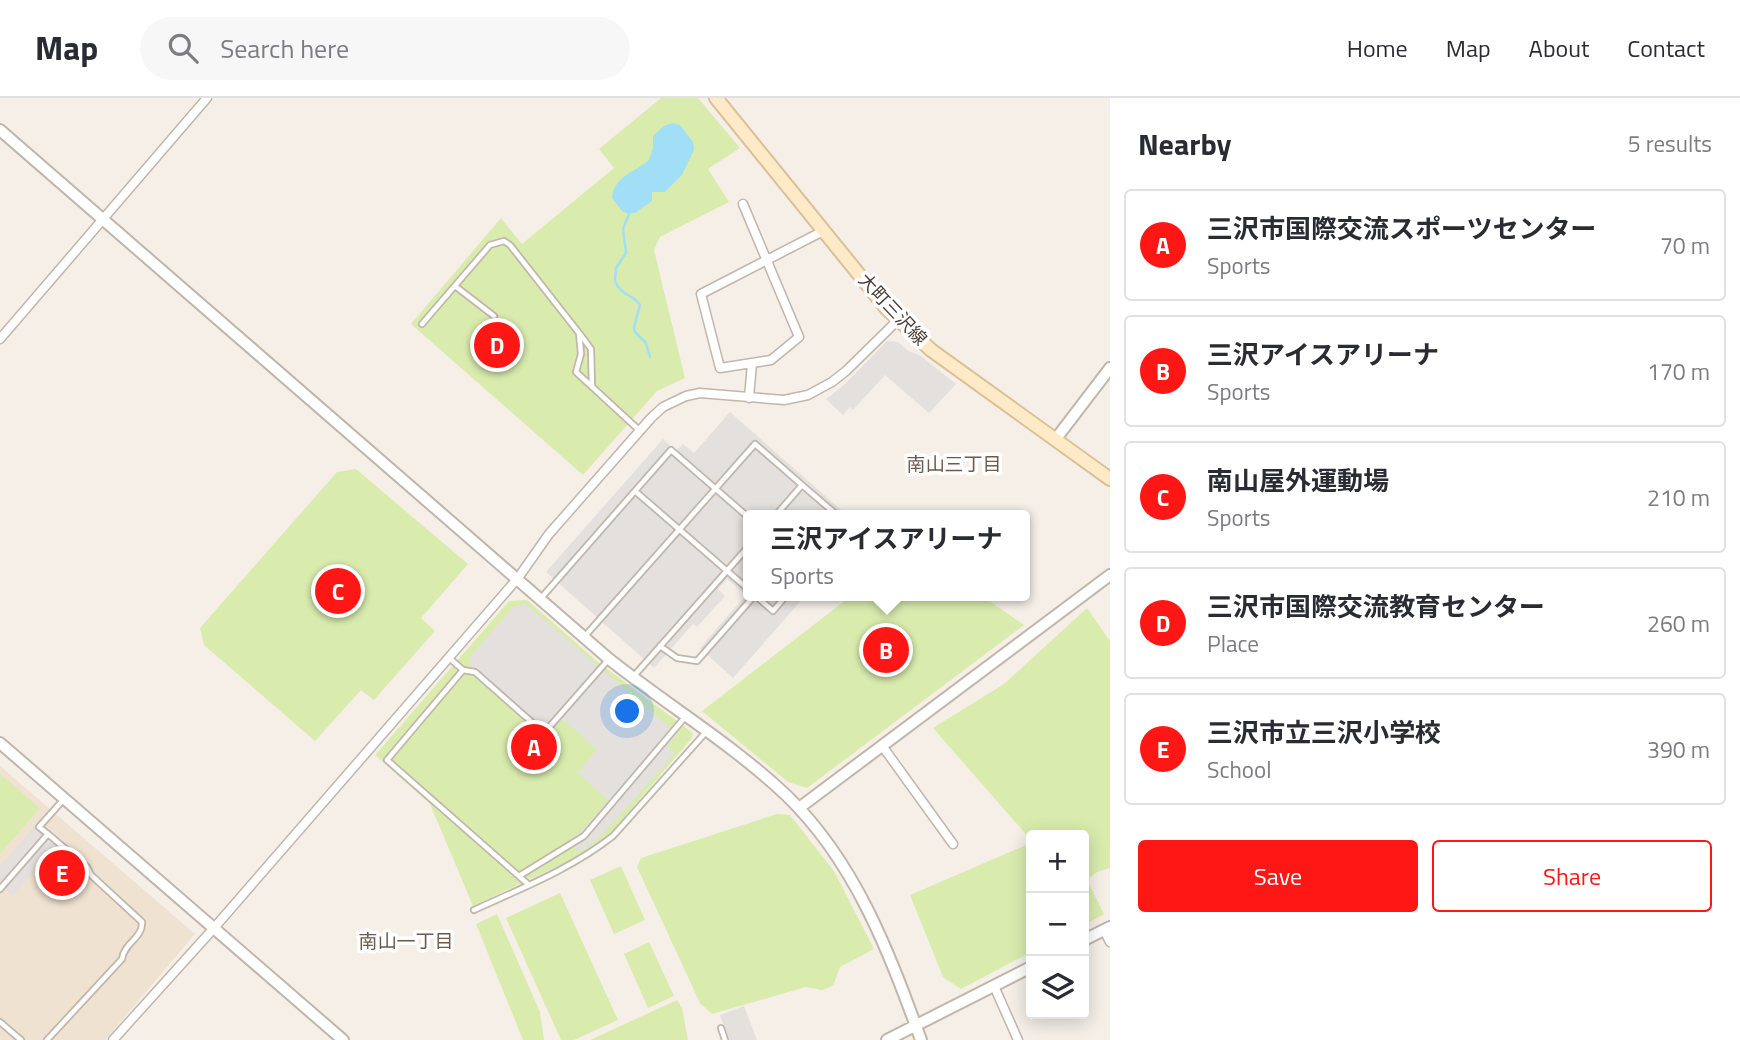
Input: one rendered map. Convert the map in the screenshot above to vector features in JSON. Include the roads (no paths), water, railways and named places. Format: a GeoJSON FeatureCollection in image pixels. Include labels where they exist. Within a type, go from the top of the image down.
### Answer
{"type":"FeatureCollection","features":[{"type":"Feature","properties":{"kind":"main road","name":"大町三沢線"},"geometry":{"type":"LineString","coordinates":[[716,98],[898,320],[931,350],[1110,479]]}},
{"type":"Feature","properties":{"kind":"street"},"geometry":{"type":"LineString","coordinates":[[0,339],[207,98]]}},
{"type":"Feature","properties":{"kind":"street"},"geometry":{"type":"LineString","coordinates":[[0,130],[584,637],[632,677],[749,764],[799,808],[837,858],[864,901],[883,940],[921,1040]]}},
{"type":"Feature","properties":{"kind":"street"},"geometry":{"type":"LineString","coordinates":[[743,204],[767,262],[799,337],[771,360],[720,368],[701,294],[767,262],[825,230]]}},
{"type":"Feature","properties":{"kind":"street"},"geometry":{"type":"LineString","coordinates":[[113,1040],[214,928],[518,578],[549,534],[663,407],[700,393],[784,400],[820,390],[846,371],[898,320]]}},
{"type":"Feature","properties":{"kind":"street"},"geometry":{"type":"LineString","coordinates":[[749,398],[752,363]]}},
{"type":"Feature","properties":{"kind":"street"},"geometry":{"type":"LineString","coordinates":[[1055,440],[1110,368]]}},
{"type":"Feature","properties":{"kind":"street"},"geometry":{"type":"LineString","coordinates":[[799,808],[1110,575]]}},
{"type":"Feature","properties":{"kind":"street"},"geometry":{"type":"LineString","coordinates":[[0,743],[343,1040]]}},
{"type":"Feature","properties":{"kind":"street"},"geometry":{"type":"LineString","coordinates":[[883,747],[953,844]]}},
{"type":"Feature","properties":{"kind":"street"},"geometry":{"type":"LineString","coordinates":[[1089,937],[1107,928],[1110,942]]}},
{"type":"Feature","properties":{"kind":"street"},"geometry":{"type":"LineString","coordinates":[[887,1040],[1026,970]]}},
{"type":"Feature","properties":{"kind":"street"},"geometry":{"type":"LineString","coordinates":[[993,986],[1018,1040]]}},
{"type":"Feature","properties":{"kind":"lane"},"geometry":{"type":"LineString","coordinates":[[422,324],[490,245],[504,241],[515,251],[591,349],[592,387]]}},
{"type":"Feature","properties":{"kind":"lane"},"geometry":{"type":"LineString","coordinates":[[455,286],[495,316]]}},
{"type":"Feature","properties":{"kind":"lane"},"geometry":{"type":"LineString","coordinates":[[579,333],[581,354],[576,372],[639,431]]}},
{"type":"Feature","properties":{"kind":"lane"},"geometry":{"type":"LineString","coordinates":[[584,637],[755,444],[831,510]]}},
{"type":"Feature","properties":{"kind":"lane"},"geometry":{"type":"LineString","coordinates":[[541,598],[671,450],[743,513]]}},
{"type":"Feature","properties":{"kind":"lane"},"geometry":{"type":"LineString","coordinates":[[780,510],[802,485]]}},
{"type":"Feature","properties":{"kind":"lane"},"geometry":{"type":"LineString","coordinates":[[635,491],[743,585]]}},
{"type":"Feature","properties":{"kind":"lane"},"geometry":{"type":"LineString","coordinates":[[632,677],[743,553]]}},
{"type":"Feature","properties":{"kind":"lane"},"geometry":{"type":"LineString","coordinates":[[660,646],[677,659],[697,660],[750,601]]}},
{"type":"Feature","properties":{"kind":"lane"},"geometry":{"type":"LineString","coordinates":[[761,601],[773,611],[782,601]]}},
{"type":"Feature","properties":{"kind":"lane"},"geometry":{"type":"LineString","coordinates":[[448,657],[463,670],[475,672],[544,733],[610,659]]}},
{"type":"Feature","properties":{"kind":"lane"},"geometry":{"type":"LineString","coordinates":[[463,670],[387,760],[529,885]]}},
{"type":"Feature","properties":{"kind":"lane"},"geometry":{"type":"LineString","coordinates":[[519,876],[583,836],[686,716]]}},
{"type":"Feature","properties":{"kind":"lane"},"geometry":{"type":"LineString","coordinates":[[474,910],[582,858],[612,836],[707,731]]}},
{"type":"Feature","properties":{"kind":"lane"},"geometry":{"type":"LineString","coordinates":[[47,1040],[122,959],[123,950],[139,935],[142,927],[142,922],[91,875],[87,867],[39,827],[64,799]]}},
{"type":"Feature","properties":{"kind":"lane"},"geometry":{"type":"LineString","coordinates":[[0,889],[48,834]]}},
{"type":"Feature","properties":{"kind":"lane"},"geometry":{"type":"LineString","coordinates":[[0,1022],[21,1040]]}},
{"type":"Feature","properties":{"kind":"lane"},"geometry":{"type":"LineString","coordinates":[[721,1028],[725,1040]]}},
{"type":"Feature","properties":{"kind":"water"},"geometry":{"type":"Polygon","coordinates":[[[673,123],[680,125],[693,142],[694,150],[682,175],[665,192],[652,192],[652,201],[635,213],[622,211],[612,198],[617,184],[649,160],[653,136],[664,126],[673,123]]]}},
{"type":"Feature","properties":{"kind":"waterway"},"geometry":{"type":"LineString","coordinates":[[629,214],[623,229],[626,253],[616,268],[615,281],[620,289],[640,305],[634,327],[635,332],[646,343],[650,357]]}},
{"type":"Feature","properties":{"kind":"place","name":"三沢市国際交流教育センター"},"geometry":{"type":"Point","coordinates":[497,345]}},
{"type":"Feature","properties":{"kind":"place","name":"南山屋外運動場"},"geometry":{"type":"Point","coordinates":[338,591]}},
{"type":"Feature","properties":{"kind":"place","name":"三沢アイスアリーナ"},"geometry":{"type":"Point","coordinates":[886,650]}},
{"type":"Feature","properties":{"kind":"place","name":"三沢市国際交流スポーツセンター"},"geometry":{"type":"Point","coordinates":[534,747]}},
{"type":"Feature","properties":{"kind":"place","name":"三沢市立三沢小学校"},"geometry":{"type":"Point","coordinates":[62,873]}},
{"type":"Feature","properties":{"kind":"district","name":"南山三丁目"},"geometry":{"type":"Point","coordinates":[954,463]}},
{"type":"Feature","properties":{"kind":"district","name":"南山一丁目"},"geometry":{"type":"Point","coordinates":[406,940]}}]}
